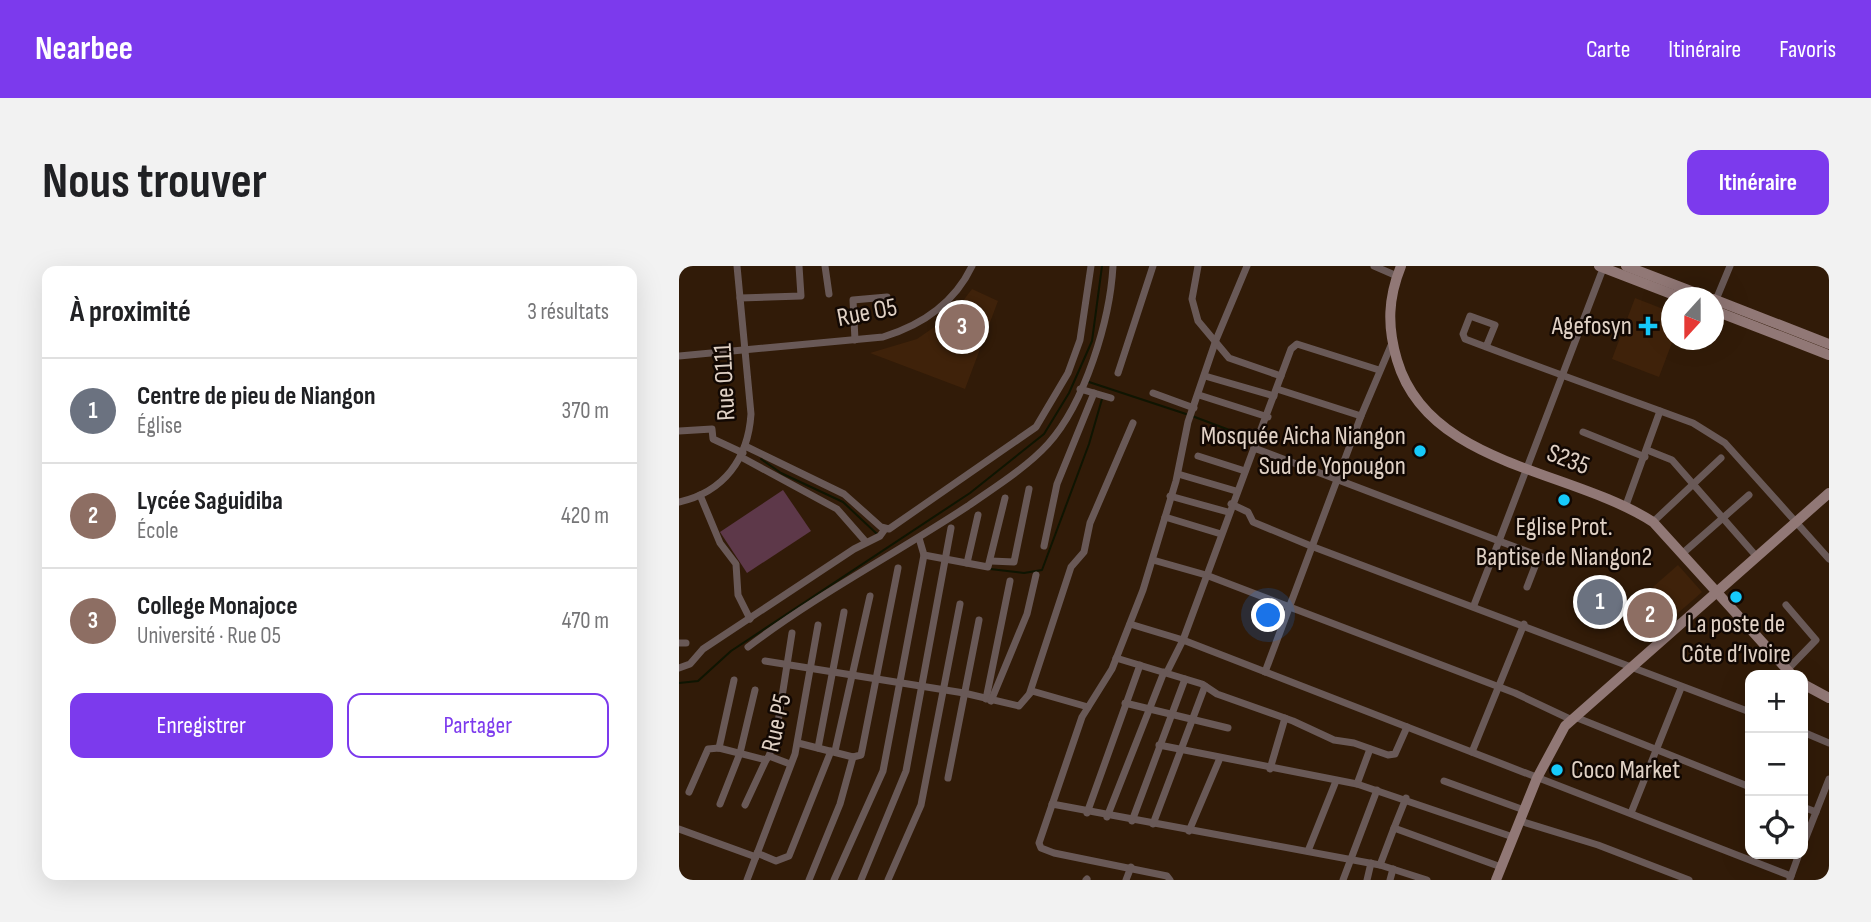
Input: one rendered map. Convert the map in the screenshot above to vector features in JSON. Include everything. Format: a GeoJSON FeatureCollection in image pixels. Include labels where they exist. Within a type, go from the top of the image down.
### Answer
{"type":"FeatureCollection","features":[{"type":"Feature","properties":{"kind":"street","name":"Rue O111"},"geometry":{"type":"LineString","coordinates":[[679,502],[700,495],[723,480],[743,452],[751,414],[737,266]]}},
{"type":"Feature","properties":{"kind":"street"},"geometry":{"type":"LineString","coordinates":[[740,298],[801,296],[799,266]]}},
{"type":"Feature","properties":{"kind":"street"},"geometry":{"type":"LineString","coordinates":[[825,266],[828,294]]}},
{"type":"Feature","properties":{"kind":"street","name":"Rue O5"},"geometry":{"type":"LineString","coordinates":[[679,356],[855,340],[895,333],[932,315],[948,301],[972,266]]}},
{"type":"Feature","properties":{"kind":"street"},"geometry":{"type":"LineString","coordinates":[[679,667],[690,664],[703,649],[866,542],[880,536],[885,529],[1010,448],[1036,427],[1068,373],[1080,340],[1091,266]]}},
{"type":"Feature","properties":{"kind":"street"},"geometry":{"type":"LineString","coordinates":[[748,647],[816,600],[919,538],[984,494],[1048,444],[1086,376],[1108,315],[1113,266]]}},
{"type":"Feature","properties":{"kind":"street"},"geometry":{"type":"LineString","coordinates":[[1118,373],[1153,266]]}},
{"type":"Feature","properties":{"kind":"street"},"geometry":{"type":"LineString","coordinates":[[1198,266],[1192,307],[1198,321],[1233,360],[1281,376]]}},
{"type":"Feature","properties":{"kind":"street"},"geometry":{"type":"LineString","coordinates":[[1170,880],[1167,876],[1132,867],[1041,848],[1041,832],[1070,747],[1088,707],[1116,659],[1153,560],[1178,474],[1191,414],[1216,340],[1247,266]]}},
{"type":"Feature","properties":{"kind":"street"},"geometry":{"type":"LineString","coordinates":[[1374,266],[1399,271]]}},
{"type":"Feature","properties":{"kind":"street"},"geometry":{"type":"LineString","coordinates":[[1626,266],[1675,287]]}},
{"type":"Feature","properties":{"kind":"street"},"geometry":{"type":"LineString","coordinates":[[1720,287],[1730,266]]}},
{"type":"Feature","properties":{"kind":"street"},"geometry":{"type":"LineString","coordinates":[[1474,605],[1564,374],[1602,267],[1661,290]]}},
{"type":"Feature","properties":{"kind":"street","name":"S235"},"geometry":{"type":"LineString","coordinates":[[1399,271],[1390,306],[1392,343],[1402,376],[1413,396],[1438,422],[1469,446],[1626,505],[1653,522],[1786,670]]}},
{"type":"Feature","properties":{"kind":"street"},"geometry":{"type":"LineString","coordinates":[[855,340],[853,300],[887,297]]}},
{"type":"Feature","properties":{"kind":"street"},"geometry":{"type":"LineString","coordinates":[[1724,307],[1829,344]]}},
{"type":"Feature","properties":{"kind":"street"},"geometry":{"type":"LineString","coordinates":[[1724,308],[1829,355]]}},
{"type":"Feature","properties":{"kind":"street"},"geometry":{"type":"LineString","coordinates":[[1486,347],[1495,325],[1470,316],[1463,337],[1486,347],[1693,423],[1717,436],[1829,559]]}},
{"type":"Feature","properties":{"kind":"street"},"geometry":{"type":"LineString","coordinates":[[1107,817],[1148,709],[1183,640],[1231,504],[1268,417],[1291,349],[1300,343],[1380,370]]}},
{"type":"Feature","properties":{"kind":"street"},"geometry":{"type":"LineString","coordinates":[[1265,672],[1361,416],[1392,343]]}},
{"type":"Feature","properties":{"kind":"street"},"geometry":{"type":"LineString","coordinates":[[1205,376],[1361,416]]}},
{"type":"Feature","properties":{"kind":"street"},"geometry":{"type":"LineString","coordinates":[[1080,387],[1111,398]]}},
{"type":"Feature","properties":{"kind":"street"},"geometry":{"type":"LineString","coordinates":[[1044,547],[1057,484],[1094,393]]}},
{"type":"Feature","properties":{"kind":"street"},"geometry":{"type":"LineString","coordinates":[[1153,393],[1191,414]]}},
{"type":"Feature","properties":{"kind":"street"},"geometry":{"type":"LineString","coordinates":[[1199,396],[1268,417]]}},
{"type":"Feature","properties":{"kind":"street"},"geometry":{"type":"LineString","coordinates":[[1626,505],[1660,411]]}},
{"type":"Feature","properties":{"kind":"street"},"geometry":{"type":"LineString","coordinates":[[765,661],[964,693],[1019,706],[1029,693],[1058,615],[1070,572],[1084,552],[1090,523],[1133,423]]}},
{"type":"Feature","properties":{"kind":"street"},"geometry":{"type":"LineString","coordinates":[[679,431],[712,429],[713,439],[844,494],[885,529]]}},
{"type":"Feature","properties":{"kind":"street"},"geometry":{"type":"LineString","coordinates":[[1583,432],[1672,460],[1757,557]]}},
{"type":"Feature","properties":{"kind":"street"},"geometry":{"type":"LineString","coordinates":[[1254,448],[1561,564]]}},
{"type":"Feature","properties":{"kind":"street"},"geometry":{"type":"LineString","coordinates":[[743,452],[837,509],[866,542]]}},
{"type":"Feature","properties":{"kind":"street"},"geometry":{"type":"LineString","coordinates":[[1198,456],[1245,471]]}},
{"type":"Feature","properties":{"kind":"street"},"geometry":{"type":"LineString","coordinates":[[1653,522],[1721,458]]}},
{"type":"Feature","properties":{"kind":"street"},"geometry":{"type":"LineString","coordinates":[[1178,474],[1236,491]]}},
{"type":"Feature","properties":{"kind":"street"},"geometry":{"type":"LineString","coordinates":[[991,561],[1014,562],[1029,489]]}},
{"type":"Feature","properties":{"kind":"street"},"geometry":{"type":"LineString","coordinates":[[1498,879],[1524,810],[1558,735],[1631,665],[1829,493]]}},
{"type":"Feature","properties":{"kind":"street"},"geometry":{"type":"LineString","coordinates":[[700,495],[720,543],[736,564],[738,595],[750,619]]}},
{"type":"Feature","properties":{"kind":"street"},"geometry":{"type":"LineString","coordinates":[[1683,553],[1749,495]]}},
{"type":"Feature","properties":{"kind":"street"},"geometry":{"type":"LineString","coordinates":[[1170,496],[1228,513]]}},
{"type":"Feature","properties":{"kind":"street"},"geometry":{"type":"LineString","coordinates":[[924,555],[988,567],[1005,498]]}},
{"type":"Feature","properties":{"kind":"street"},"geometry":{"type":"LineString","coordinates":[[1231,504],[1248,512],[1253,522],[1311,546],[1474,605],[1631,665],[1681,688],[1745,710]]}},
{"type":"Feature","properties":{"kind":"street"},"geometry":{"type":"LineString","coordinates":[[967,563],[978,515]]}},
{"type":"Feature","properties":{"kind":"street"},"geometry":{"type":"LineString","coordinates":[[1165,517],[1221,534]]}},
{"type":"Feature","properties":{"kind":"street"},"geometry":{"type":"LineString","coordinates":[[861,880],[901,787],[923,687],[951,528]]}},
{"type":"Feature","properties":{"kind":"street"},"geometry":{"type":"LineString","coordinates":[[834,880],[883,771],[924,555],[919,538]]}},
{"type":"Feature","properties":{"kind":"street"},"geometry":{"type":"LineString","coordinates":[[1527,587],[1539,556]]}},
{"type":"Feature","properties":{"kind":"street"},"geometry":{"type":"LineString","coordinates":[[1153,560],[1206,575],[1745,784]]}},
{"type":"Feature","properties":{"kind":"street"},"geometry":{"type":"LineString","coordinates":[[798,743],[853,757],[862,754],[898,568]]}},
{"type":"Feature","properties":{"kind":"street"},"geometry":{"type":"LineString","coordinates":[[989,700],[1027,614],[1036,575]]}},
{"type":"Feature","properties":{"kind":"street"},"geometry":{"type":"LineString","coordinates":[[989,700],[1010,581]]}},
{"type":"Feature","properties":{"kind":"street"},"geometry":{"type":"LineString","coordinates":[[679,829],[776,861],[789,856],[833,751],[854,676],[870,596]]}},
{"type":"Feature","properties":{"kind":"street"},"geometry":{"type":"LineString","coordinates":[[888,880],[921,804],[960,604]]}},
{"type":"Feature","properties":{"kind":"street"},"geometry":{"type":"LineString","coordinates":[[1786,605],[1816,640],[1791,670]]}},
{"type":"Feature","properties":{"kind":"street"},"geometry":{"type":"LineString","coordinates":[[818,748],[843,612]]}},
{"type":"Feature","properties":{"kind":"street"},"geometry":{"type":"LineString","coordinates":[[948,778],[979,620]]}},
{"type":"Feature","properties":{"kind":"street"},"geometry":{"type":"LineString","coordinates":[[1129,624],[1183,640],[1537,779],[1631,813],[1790,878],[1798,859]]}},
{"type":"Feature","properties":{"kind":"street"},"geometry":{"type":"LineString","coordinates":[[1472,752],[1524,624]]}},
{"type":"Feature","properties":{"kind":"street","name":"Rue P5"},"geometry":{"type":"LineString","coordinates":[[747,880],[798,743],[818,625]]}},
{"type":"Feature","properties":{"kind":"street"},"geometry":{"type":"LineString","coordinates":[[745,805],[776,735],[792,633]]}},
{"type":"Feature","properties":{"kind":"street"},"geometry":{"type":"LineString","coordinates":[[1116,659],[1205,686],[1217,694],[1285,718],[1334,740],[1393,756],[1407,727]]}},
{"type":"Feature","properties":{"kind":"street"},"geometry":{"type":"LineString","coordinates":[[1087,813],[1140,665]]}},
{"type":"Feature","properties":{"kind":"street"},"geometry":{"type":"LineString","coordinates":[[1132,821],[1185,679]]}},
{"type":"Feature","properties":{"kind":"street"},"geometry":{"type":"LineString","coordinates":[[719,748],[734,680]]}},
{"type":"Feature","properties":{"kind":"street"},"geometry":{"type":"LineString","coordinates":[[1153,824],[1205,686]]}},
{"type":"Feature","properties":{"kind":"street"},"geometry":{"type":"LineString","coordinates":[[1808,687],[1829,698]]}},
{"type":"Feature","properties":{"kind":"street"},"geometry":{"type":"LineString","coordinates":[[1631,813],[1681,688]]}},
{"type":"Feature","properties":{"kind":"street"},"geometry":{"type":"LineString","coordinates":[[720,804],[740,753],[755,690]]}},
{"type":"Feature","properties":{"kind":"street"},"geometry":{"type":"LineString","coordinates":[[1029,693],[1037,692],[1088,707]]}},
{"type":"Feature","properties":{"kind":"street"},"geometry":{"type":"LineString","coordinates":[[1125,703],[1228,728]]}},
{"type":"Feature","properties":{"kind":"street"},"geometry":{"type":"LineString","coordinates":[[1270,769],[1285,718]]}},
{"type":"Feature","properties":{"kind":"street"},"geometry":{"type":"LineString","coordinates":[[1805,733],[1829,743]]}},
{"type":"Feature","properties":{"kind":"street"},"geometry":{"type":"LineString","coordinates":[[1159,745],[1357,784],[1406,798],[1513,837]]}},
{"type":"Feature","properties":{"kind":"street"},"geometry":{"type":"LineString","coordinates":[[689,792],[705,752],[719,748],[790,764]]}},
{"type":"Feature","properties":{"kind":"street"},"geometry":{"type":"LineString","coordinates":[[1357,784],[1370,749]]}},
{"type":"Feature","properties":{"kind":"street"},"geometry":{"type":"LineString","coordinates":[[809,880],[839,804],[853,757]]}},
{"type":"Feature","properties":{"kind":"street"},"geometry":{"type":"LineString","coordinates":[[1189,831],[1220,758]]}},
{"type":"Feature","properties":{"kind":"street"},"geometry":{"type":"LineString","coordinates":[[1808,832],[1829,779]]}},
{"type":"Feature","properties":{"kind":"street"},"geometry":{"type":"LineString","coordinates":[[1308,851],[1336,781]]}},
{"type":"Feature","properties":{"kind":"street"},"geometry":{"type":"LineString","coordinates":[[1444,781],[1524,810]]}},
{"type":"Feature","properties":{"kind":"street"},"geometry":{"type":"LineString","coordinates":[[1343,880],[1377,790]]}},
{"type":"Feature","properties":{"kind":"street"},"geometry":{"type":"LineString","coordinates":[[1367,880],[1406,798]]}},
{"type":"Feature","properties":{"kind":"street"},"geometry":{"type":"LineString","coordinates":[[1052,804],[1107,817],[1376,864],[1413,878],[1427,880]]}},
{"type":"Feature","properties":{"kind":"street"},"geometry":{"type":"LineString","coordinates":[[1808,809],[1816,812]]}},
{"type":"Feature","properties":{"kind":"street"},"geometry":{"type":"LineString","coordinates":[[1520,821],[1598,845],[1689,880]]}},
{"type":"Feature","properties":{"kind":"street"},"geometry":{"type":"LineString","coordinates":[[1394,828],[1501,867]]}},
{"type":"Feature","properties":{"kind":"street"},"geometry":{"type":"LineString","coordinates":[[1126,880],[1132,867]]}},
{"type":"Feature","properties":{"kind":"street"},"geometry":{"type":"LineString","coordinates":[[1390,880],[1394,869]]}},
{"type":"Feature","properties":{"kind":"shaded area"},"geometry":{"type":"Polygon","coordinates":[[[972,289],[998,301],[965,389],[870,353],[917,339],[953,314],[972,289]]]}},
{"type":"Feature","properties":{"kind":"shaded area","name":"Agefosyn"},"geometry":{"type":"Polygon","coordinates":[[[1635,298],[1661,308],[1661,350],[1669,350],[1659,377],[1612,359],[1635,298]]]}},
{"type":"Feature","properties":{"kind":"shaded area"},"geometry":{"type":"Polygon","coordinates":[[[783,490],[811,531],[747,573],[720,532],[783,490]]]}},
{"type":"Feature","properties":{"kind":"shaded area"},"geometry":{"type":"Polygon","coordinates":[[[1678,565],[1702,592],[1677,614],[1653,587],[1678,565]]]}},
{"type":"Feature","properties":{"kind":"waterway"},"geometry":{"type":"LineString","coordinates":[[679,683],[698,681],[731,651],[970,493],[1044,434],[1069,393],[1092,341],[1102,266]]}},
{"type":"Feature","properties":{"kind":"waterway"},"geometry":{"type":"LineString","coordinates":[[1089,382],[1186,414]]}},
{"type":"Feature","properties":{"kind":"waterway"},"geometry":{"type":"LineString","coordinates":[[990,569],[1024,573],[1042,570],[1089,444],[1102,399]]}},
{"type":"Feature","properties":{"kind":"waterway"},"geometry":{"type":"LineString","coordinates":[[1192,416],[1240,434]]}},
{"type":"Feature","properties":{"kind":"waterway"},"geometry":{"type":"LineString","coordinates":[[761,459],[781,473],[843,502],[877,534]]}},
{"type":"Feature","properties":{"kind":"place","name":"Agefosyn"},"geometry":{"type":"Point","coordinates":[1648,326]}},
{"type":"Feature","properties":{"kind":"place","name":"College Monajoce"},"geometry":{"type":"Point","coordinates":[962,327]}},
{"type":"Feature","properties":{"kind":"place","name":"Mosquée Aicha Niangon Sud de Yopougon"},"geometry":{"type":"Point","coordinates":[1420,451]}},
{"type":"Feature","properties":{"kind":"place","name":"Eglise Prot. Baptise de Niangon2"},"geometry":{"type":"Point","coordinates":[1564,500]}},
{"type":"Feature","properties":{"kind":"place","name":"La poste de Côte d’Ivoire"},"geometry":{"type":"Point","coordinates":[1736,597]}},
{"type":"Feature","properties":{"kind":"place","name":"Centre de pieu de Niangon"},"geometry":{"type":"Point","coordinates":[1600,602]}},
{"type":"Feature","properties":{"kind":"place","name":"Lycée Saguidiba"},"geometry":{"type":"Point","coordinates":[1650,615]}},
{"type":"Feature","properties":{"kind":"place","name":"Coco Market"},"geometry":{"type":"Point","coordinates":[1557,770]}}]}
